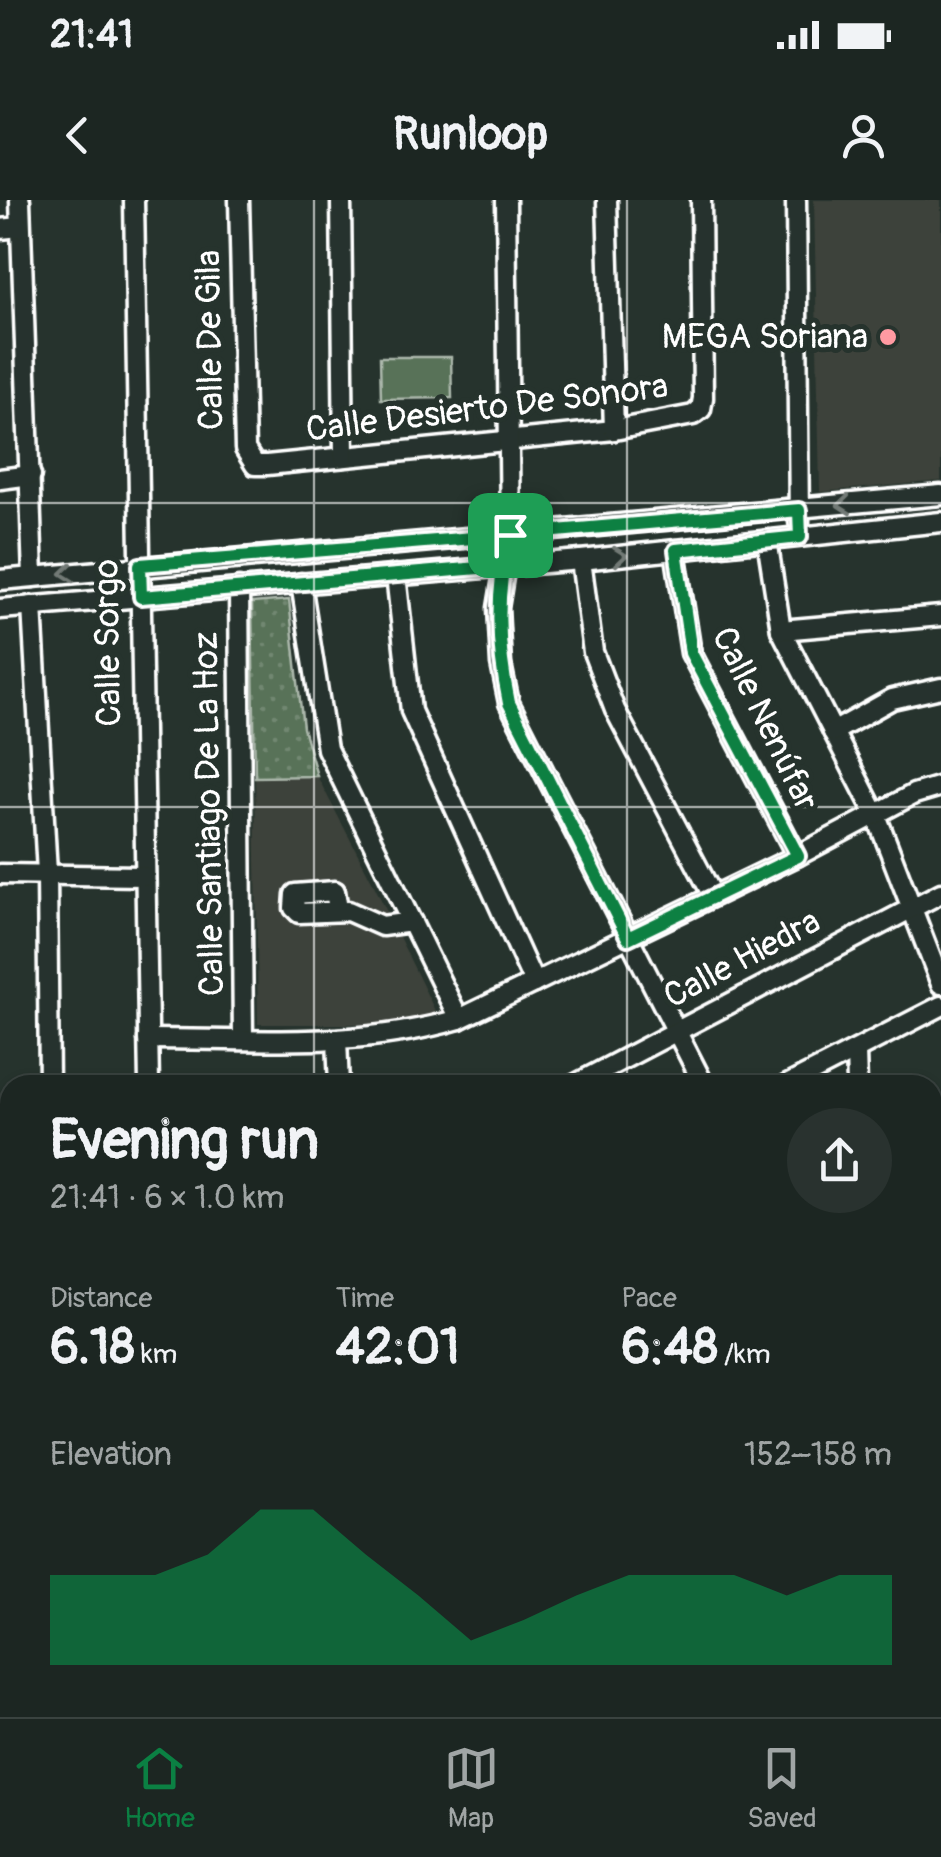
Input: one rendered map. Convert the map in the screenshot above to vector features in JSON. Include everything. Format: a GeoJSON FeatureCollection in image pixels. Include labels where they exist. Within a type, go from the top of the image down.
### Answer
{"type":"FeatureCollection","features":[{"type":"Feature","properties":{"kind":"street"},"geometry":{"type":"LineString","coordinates":[[20,200],[33,577]]}},
{"type":"Feature","properties":{"kind":"street","name":"Calle Sorgo"},"geometry":{"type":"LineString","coordinates":[[134,200],[142,876],[149,1075]]}},
{"type":"Feature","properties":{"kind":"street","name":"Calle De Gila"},"geometry":{"type":"LineString","coordinates":[[239,200],[246,449],[255,465],[267,465]]}},
{"type":"Feature","properties":{"kind":"street"},"geometry":{"type":"LineString","coordinates":[[341,200],[344,457]]}},
{"type":"Feature","properties":{"kind":"street"},"geometry":{"type":"LineString","coordinates":[[506,200],[510,535],[502,566],[500,664],[509,703],[699,1075]]}},
{"type":"Feature","properties":{"kind":"street"},"geometry":{"type":"LineString","coordinates":[[606,200],[614,430]]}},
{"type":"Feature","properties":{"kind":"street","name":"Calle Desierto De Sonora"},"geometry":{"type":"LineString","coordinates":[[267,465],[614,430],[686,418],[701,410],[701,200]]}},
{"type":"Feature","properties":{"kind":"street"},"geometry":{"type":"LineString","coordinates":[[796,200],[800,537]]}},
{"type":"Feature","properties":{"kind":"street"},"geometry":{"type":"LineString","coordinates":[[0,229],[20,227]]}},
{"type":"Feature","properties":{"kind":"street"},"geometry":{"type":"LineString","coordinates":[[0,478],[31,475]]}},
{"type":"Feature","properties":{"kind":"street"},"geometry":{"type":"LineString","coordinates":[[0,580],[941,496]]}},
{"type":"Feature","properties":{"kind":"street"},"geometry":{"type":"LineString","coordinates":[[0,609],[581,560],[941,522]]}},
{"type":"Feature","properties":{"kind":"street"},"geometry":{"type":"LineString","coordinates":[[766,540],[781,630],[876,815],[941,984]]}},
{"type":"Feature","properties":{"kind":"street","name":"Calle Nenúfar"},"geometry":{"type":"LineString","coordinates":[[676,550],[691,653],[798,856]]}},
{"type":"Feature","properties":{"kind":"street"},"geometry":{"type":"LineString","coordinates":[[581,560],[593,652],[610,695],[714,896]]}},
{"type":"Feature","properties":{"kind":"street"},"geometry":{"type":"LineString","coordinates":[[396,575],[410,711],[534,982]]}},
{"type":"Feature","properties":{"kind":"street"},"geometry":{"type":"LineString","coordinates":[[301,583],[327,749],[459,1019]]}},
{"type":"Feature","properties":{"kind":"street","name":"Calle Santiago De La Hoz"},"geometry":{"type":"LineString","coordinates":[[239,588],[244,1039]]}},
{"type":"Feature","properties":{"kind":"street"},"geometry":{"type":"LineString","coordinates":[[32,606],[47,873],[49,1075]]}},
{"type":"Feature","properties":{"kind":"street"},"geometry":{"type":"LineString","coordinates":[[781,630],[941,616]]}},
{"type":"Feature","properties":{"kind":"street"},"geometry":{"type":"LineString","coordinates":[[833,732],[892,699],[941,688]]}},
{"type":"Feature","properties":{"kind":"street"},"geometry":{"type":"LineString","coordinates":[[148,1039],[337,1040],[410,1034],[459,1019],[941,786]]}},
{"type":"Feature","properties":{"kind":"street"},"geometry":{"type":"LineString","coordinates":[[0,874],[142,876]]}},
{"type":"Feature","properties":{"kind":"street","name":"Calle Hiedra"},"geometry":{"type":"LineString","coordinates":[[593,1075],[941,893]]}},
{"type":"Feature","properties":{"kind":"street"},"geometry":{"type":"LineString","coordinates":[[338,910],[382,926],[412,922]]}},
{"type":"Feature","properties":{"kind":"street"},"geometry":{"type":"LineString","coordinates":[[807,1075],[941,1006]]}},
{"type":"Feature","properties":{"kind":"street"},"geometry":{"type":"LineString","coordinates":[[337,1040],[339,1075]]}},
{"type":"Feature","properties":{"kind":"street"},"geometry":{"type":"LineString","coordinates":[[856,1051],[857,1075]]}},
{"type":"Feature","properties":{"kind":"shaded area","name":"MEGA Soriana"},"geometry":{"type":"Polygon","coordinates":[[[814,200],[941,200],[941,481],[820,492],[814,200]]]}},
{"type":"Feature","properties":{"kind":"shaded area"},"geometry":{"type":"Polygon","coordinates":[[[317,776],[438,1017],[424,1024],[258,1024],[255,777],[317,776]]]}},
{"type":"Feature","properties":{"kind":"green space"},"geometry":{"type":"Polygon","coordinates":[[[380,357],[451,357],[452,398],[381,399],[380,357]]]}},
{"type":"Feature","properties":{"kind":"green space"},"geometry":{"type":"Polygon","coordinates":[[[289,600],[303,728],[317,776],[255,777],[252,603],[289,600]]]}},
{"type":"Feature","properties":{"kind":"place","name":"MEGA Soriana"},"geometry":{"type":"Point","coordinates":[888,337]}},
{"type":"Feature","properties":{"kind":"route"},"geometry":{"type":"LineString","coordinates":[[510,535],[502,566],[141,597],[140,565],[510,535],[498,608],[500,664],[509,703],[628,938],[798,856],[691,653],[684,628],[676,550],[800,537],[799,510],[510,535]]}}]}
